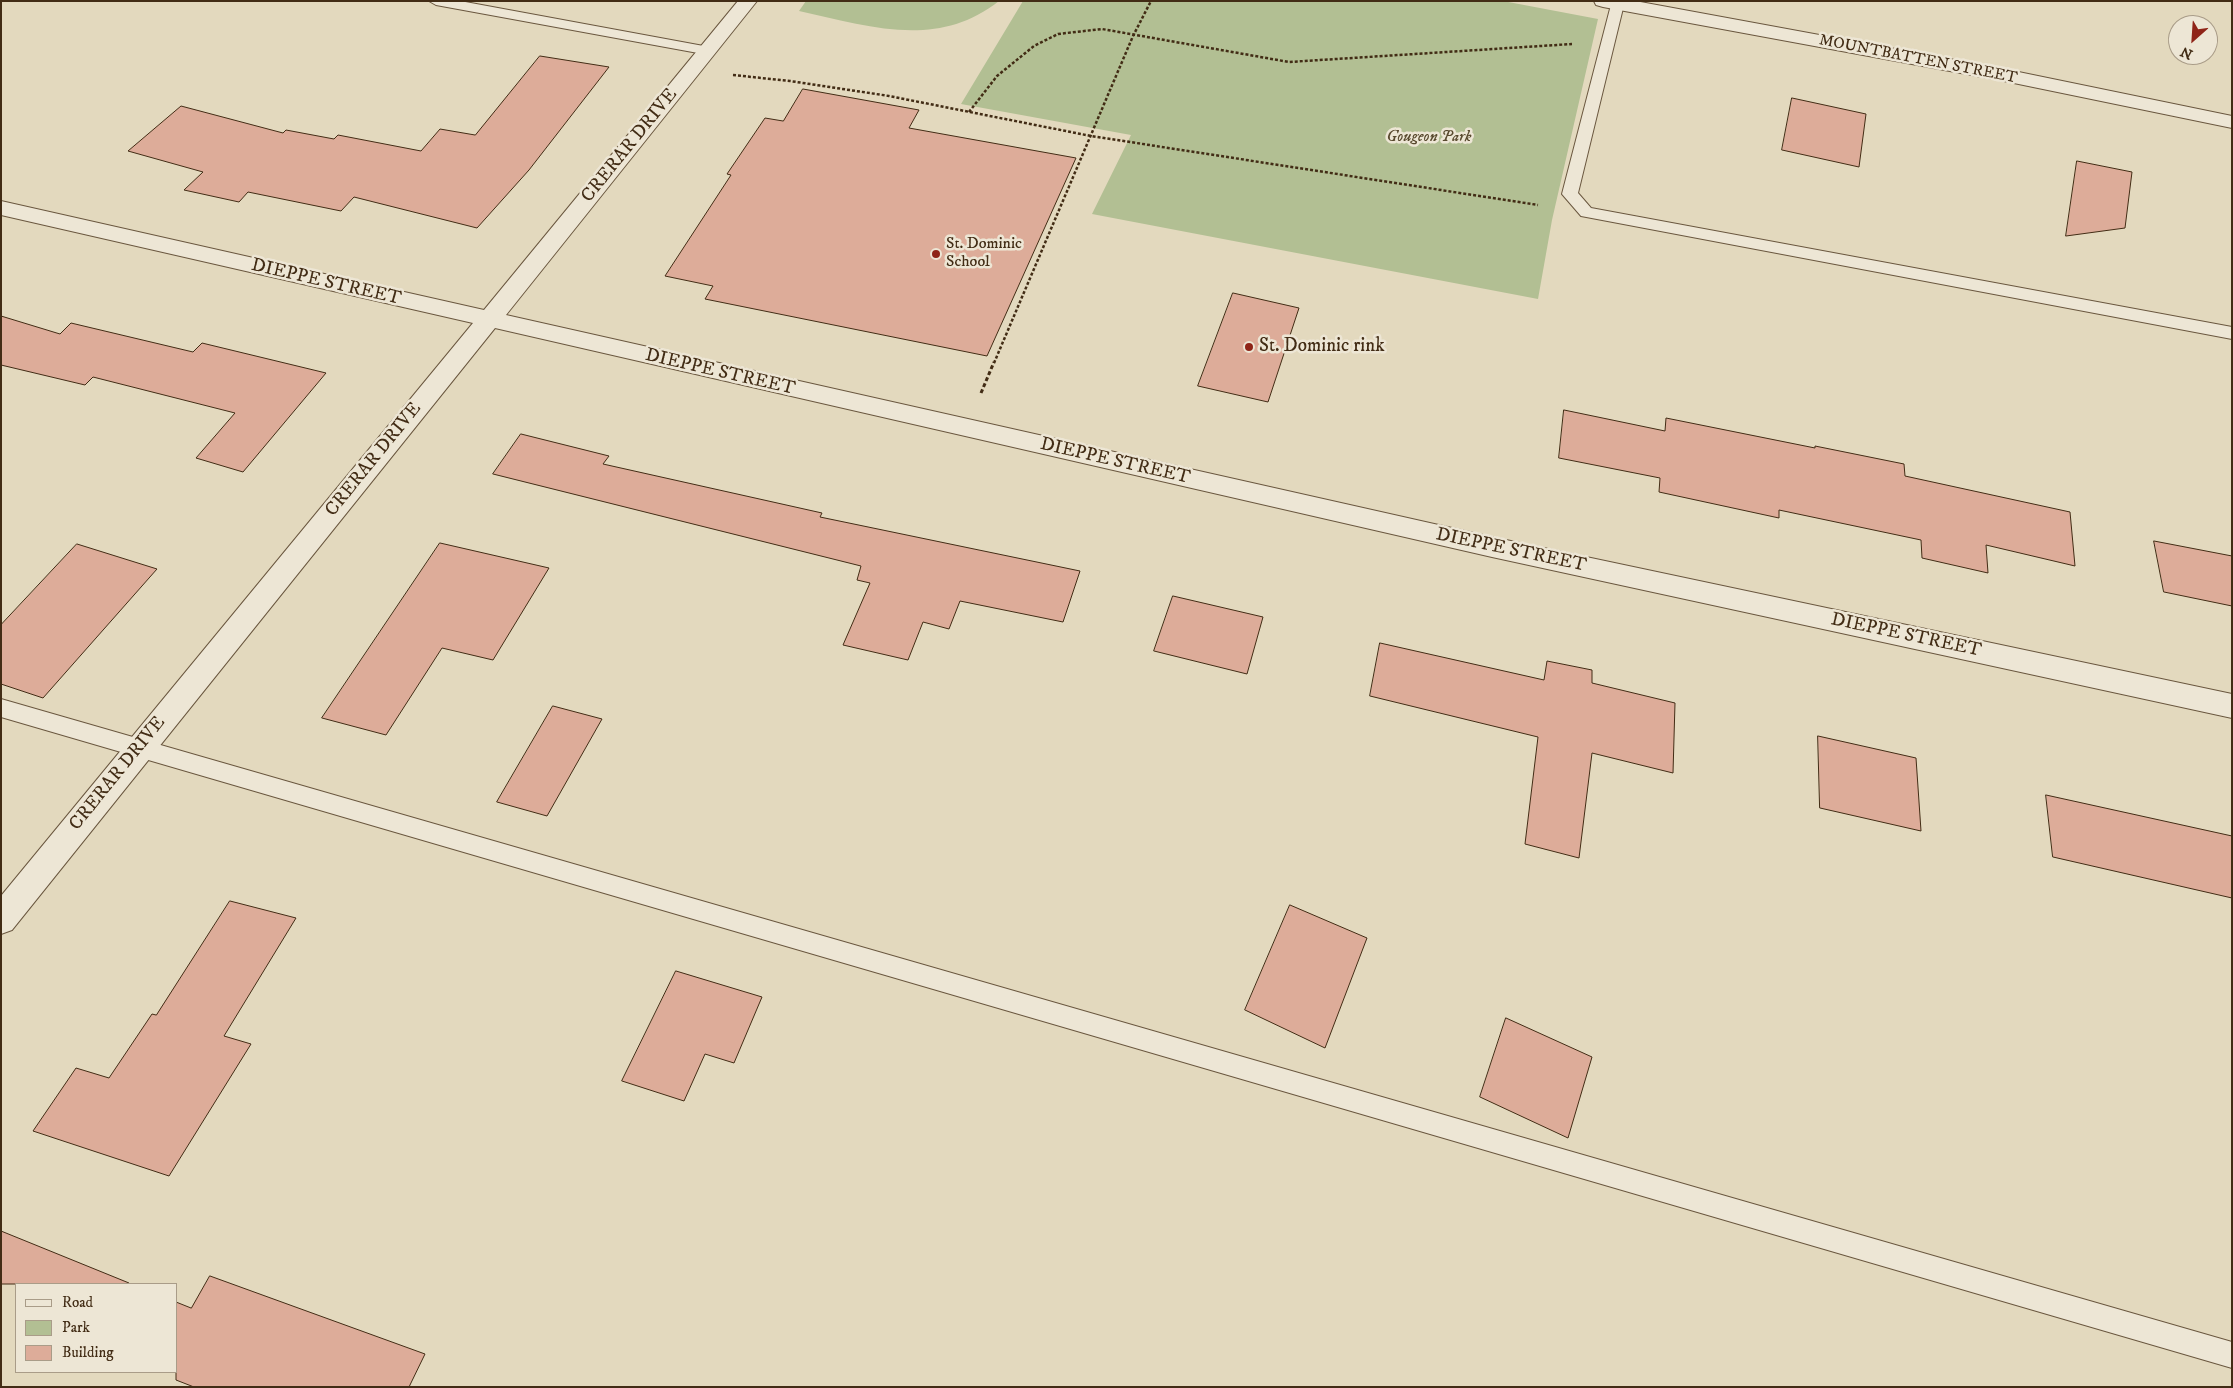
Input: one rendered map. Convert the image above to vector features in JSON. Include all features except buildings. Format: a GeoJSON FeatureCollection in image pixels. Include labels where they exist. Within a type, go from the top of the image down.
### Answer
{"type":"FeatureCollection","features":[{"type":"Feature","properties":{"kind":"street","name":"CRERAR DRIVE"},"geometry":{"type":"LineString","coordinates":[[1,920],[748,1]]}},
{"type":"Feature","properties":{"kind":"street","name":"MOUNTBATTEN STREET"},"geometry":{"type":"LineString","coordinates":[[1610,2],[2004,75],[2232,122]]}},
{"type":"Feature","properties":{"kind":"street","name":"DIEPPE STREET"},"geometry":{"type":"LineString","coordinates":[[1,208],[1482,545],[2232,706]]}},
{"type":"Feature","properties":{"kind":"lane"},"geometry":{"type":"LineString","coordinates":[[436,1],[708,51]]}},
{"type":"Feature","properties":{"kind":"lane"},"geometry":{"type":"LineString","coordinates":[[1610,2],[1608,41],[1570,194],[1586,212],[2232,332]]}},
{"type":"Feature","properties":{"kind":"lane"},"geometry":{"type":"LineString","coordinates":[[1,708],[2232,1356]]}},
{"type":"Feature","properties":{"kind":"path"},"geometry":{"type":"LineString","coordinates":[[966,428],[1132,36],[1151,1]]}},
{"type":"Feature","properties":{"kind":"path"},"geometry":{"type":"LineString","coordinates":[[968,113],[997,76],[1034,46],[1058,34],[1102,29],[1132,36],[1289,62],[1608,41]]}},
{"type":"Feature","properties":{"kind":"path"},"geometry":{"type":"LineString","coordinates":[[692,71],[790,81],[889,96],[1091,136],[1586,212]]}},
{"type":"Feature","properties":{"kind":"green space"},"geometry":{"type":"Polygon","coordinates":[[[806,1],[999,1],[975,16],[951,25],[927,30],[902,30],[851,23],[799,11],[806,1]]]}},
{"type":"Feature","properties":{"kind":"green space","name":"Gougeon Park"},"geometry":{"type":"Polygon","coordinates":[[[1023,1],[1503,1],[1598,19],[1552,220],[1538,299],[1092,214],[1131,135],[961,104],[1023,1]]]}},
{"type":"Feature","properties":{"kind":"place","name":"St. Dominic School"},"geometry":{"type":"Point","coordinates":[936,254]}},
{"type":"Feature","properties":{"kind":"place","name":"St. Dominic rink"},"geometry":{"type":"Point","coordinates":[1249,347]}}]}
